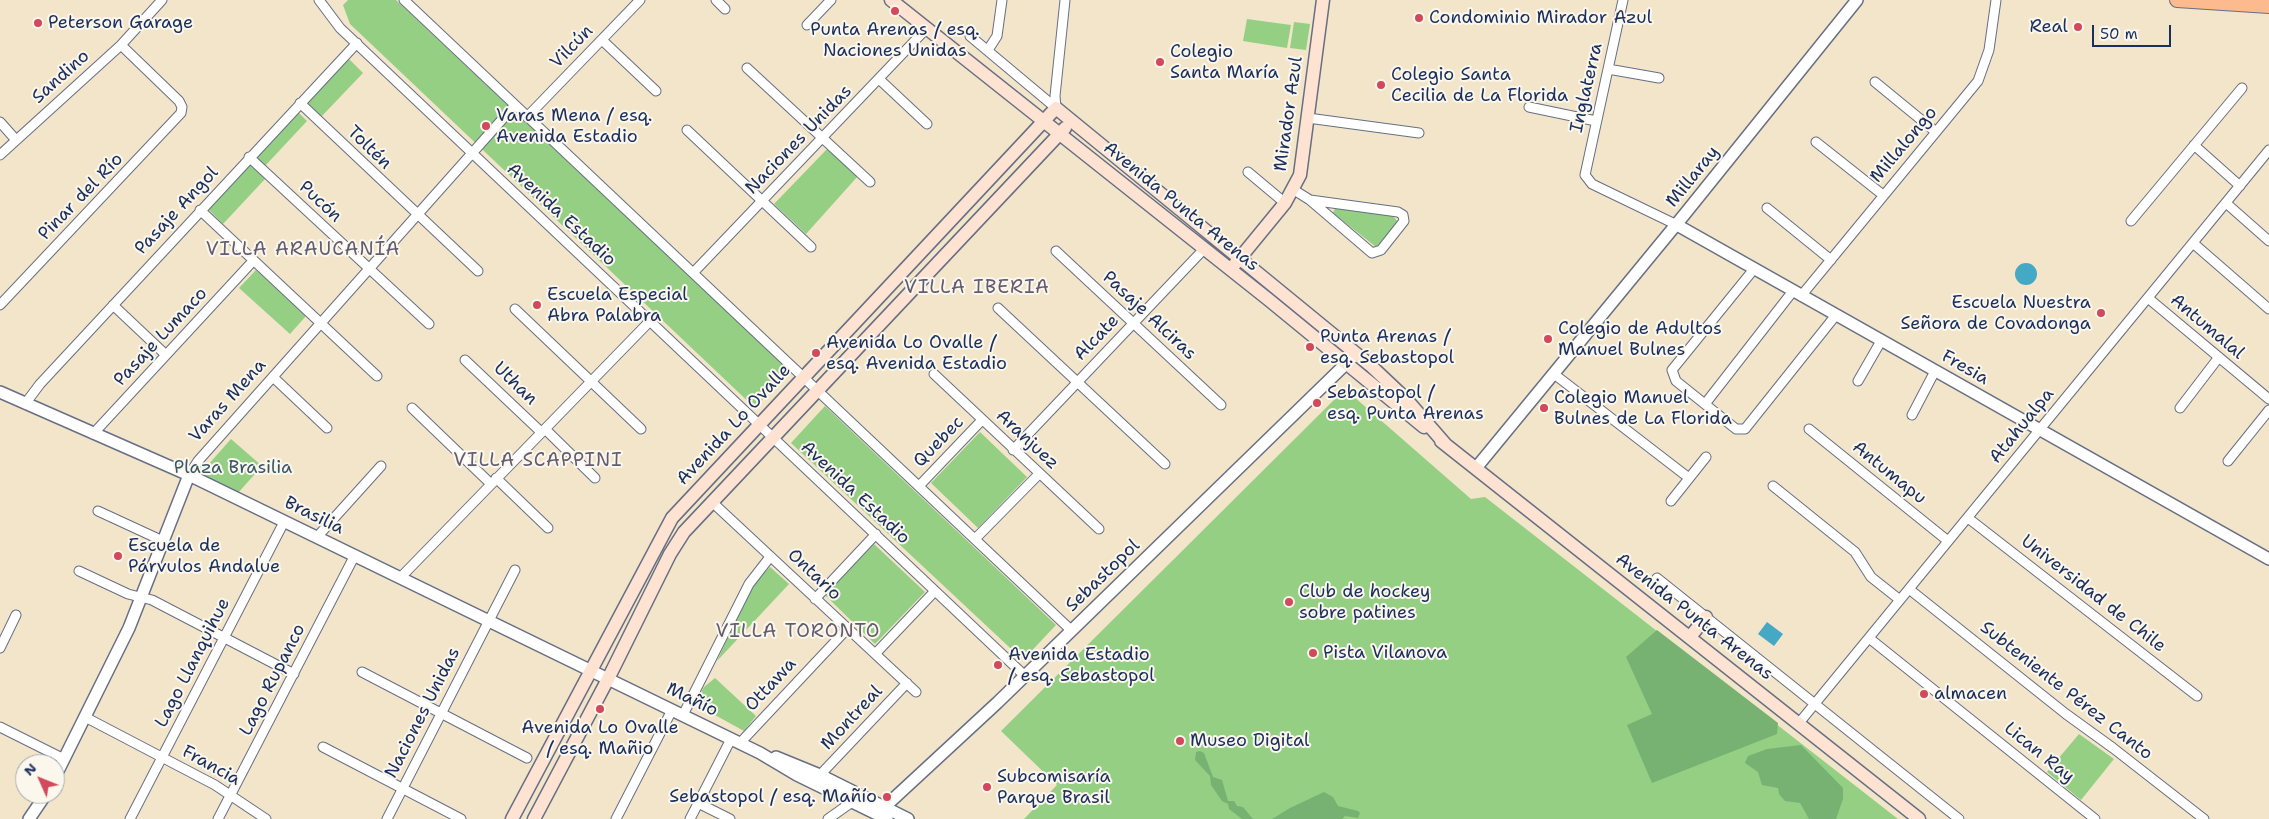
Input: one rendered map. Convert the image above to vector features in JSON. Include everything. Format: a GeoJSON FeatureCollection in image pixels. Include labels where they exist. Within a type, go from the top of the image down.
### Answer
{"type":"FeatureCollection","features":[{"type":"Feature","properties":{"kind":"main road","name":"Avenida Punta Arenas"},"geometry":{"type":"LineString","coordinates":[[891,0],[1060,133],[1446,445],[1690,636],[1918,819]]}},
{"type":"Feature","properties":{"kind":"main road","name":"Mirador Azul"},"geometry":{"type":"LineString","coordinates":[[1230,270],[1285,203],[1294,190],[1300,175],[1323,0]]}},
{"type":"Feature","properties":{"kind":"main road"},"geometry":{"type":"LineString","coordinates":[[2177,0],[2269,6]]}},
{"type":"Feature","properties":{"kind":"main road","name":"Avenida Punta Arenas"},"geometry":{"type":"LineString","coordinates":[[1056,108],[1356,354],[1406,399],[1446,445]]}},
{"type":"Feature","properties":{"kind":"main road","name":"Avenida Lo Ovalle"},"geometry":{"type":"LineString","coordinates":[[512,819],[672,518],[1056,108]]}},
{"type":"Feature","properties":{"kind":"main road","name":"Avenida Lo Ovalle"},"geometry":{"type":"LineString","coordinates":[[534,819],[608,679],[674,546],[712,502],[1072,120]]}},
{"type":"Feature","properties":{"kind":"main road"},"geometry":{"type":"LineString","coordinates":[[1690,636],[1706,617]]}},
{"type":"Feature","properties":{"kind":"street","name":"Sandino"},"geometry":{"type":"LineString","coordinates":[[0,155],[120,45],[162,0]]}},
{"type":"Feature","properties":{"kind":"street","name":"Avenida Estadio"},"geometry":{"type":"LineString","coordinates":[[319,0],[335,22],[357,44],[1025,676]]}},
{"type":"Feature","properties":{"kind":"street"},"geometry":{"type":"LineString","coordinates":[[404,0],[1072,631]]}},
{"type":"Feature","properties":{"kind":"street","name":"Vilcún"},"geometry":{"type":"LineString","coordinates":[[527,116],[640,0]]}},
{"type":"Feature","properties":{"kind":"street"},"geometry":{"type":"LineString","coordinates":[[716,0],[725,9]]}},
{"type":"Feature","properties":{"kind":"street"},"geometry":{"type":"LineString","coordinates":[[807,25],[831,0]]}},
{"type":"Feature","properties":{"kind":"street"},"geometry":{"type":"LineString","coordinates":[[988,50],[997,36],[1002,0]]}},
{"type":"Feature","properties":{"kind":"street"},"geometry":{"type":"LineString","coordinates":[[1056,108],[1055,96],[1065,0]]}},
{"type":"Feature","properties":{"kind":"street","name":"Inglaterra"},"geometry":{"type":"LineString","coordinates":[[1589,182],[1584,171],[1623,0]]}},
{"type":"Feature","properties":{"kind":"street","name":"Millaray"},"geometry":{"type":"LineString","coordinates":[[1476,468],[1677,224],[1856,0]]}},
{"type":"Feature","properties":{"kind":"street","name":"Millalongo"},"geometry":{"type":"LineString","coordinates":[[1705,404],[1797,294],[1831,260],[1972,90],[1982,72],[1992,36],[1996,0]]}},
{"type":"Feature","properties":{"kind":"street","name":"Naciones Unidas"},"geometry":{"type":"LineString","coordinates":[[693,273],[927,28]]}},
{"type":"Feature","properties":{"kind":"street","name":"Avenida Punta Arenas"},"geometry":{"type":"LineString","coordinates":[[970,36],[1056,108]]}},
{"type":"Feature","properties":{"kind":"street"},"geometry":{"type":"LineString","coordinates":[[602,40],[656,91]]}},
{"type":"Feature","properties":{"kind":"street","name":"Pasaje Angol"},"geometry":{"type":"LineString","coordinates":[[25,404],[40,384],[200,210],[357,44]]}},
{"type":"Feature","properties":{"kind":"street","name":"Pinar del Río"},"geometry":{"type":"LineString","coordinates":[[0,305],[171,125],[182,110],[179,101],[120,45]]}},
{"type":"Feature","properties":{"kind":"street"},"geometry":{"type":"LineString","coordinates":[[747,68],[870,182]]}},
{"type":"Feature","properties":{"kind":"street"},"geometry":{"type":"LineString","coordinates":[[1608,68],[1659,78]]}},
{"type":"Feature","properties":{"kind":"street"},"geometry":{"type":"LineString","coordinates":[[879,79],[927,124]]}},
{"type":"Feature","properties":{"kind":"street"},"geometry":{"type":"LineString","coordinates":[[1875,82],[1936,132]]}},
{"type":"Feature","properties":{"kind":"street"},"geometry":{"type":"LineString","coordinates":[[2131,221],[2242,88]]}},
{"type":"Feature","properties":{"kind":"street","name":"Toltén"},"geometry":{"type":"LineString","coordinates":[[300,103],[478,271]]}},
{"type":"Feature","properties":{"kind":"street","name":"Varas Mena"},"geometry":{"type":"LineString","coordinates":[[65,757],[142,598],[189,475],[198,461],[515,105]]}},
{"type":"Feature","properties":{"kind":"street"},"geometry":{"type":"LineString","coordinates":[[1529,107],[1596,121]]}},
{"type":"Feature","properties":{"kind":"street"},"geometry":{"type":"LineString","coordinates":[[1308,118],[1419,133]]}},
{"type":"Feature","properties":{"kind":"street"},"geometry":{"type":"LineString","coordinates":[[0,122],[16,140]]}},
{"type":"Feature","properties":{"kind":"street"},"geometry":{"type":"LineString","coordinates":[[687,130],[810,247]]}},
{"type":"Feature","properties":{"kind":"street"},"geometry":{"type":"LineString","coordinates":[[1816,142],[1883,195]]}},
{"type":"Feature","properties":{"kind":"street"},"geometry":{"type":"LineString","coordinates":[[2194,145],[2240,186]]}},
{"type":"Feature","properties":{"kind":"street","name":"Atahualpa"},"geometry":{"type":"LineString","coordinates":[[1799,723],[2269,150]]}},
{"type":"Feature","properties":{"kind":"street","name":"Pucón"},"geometry":{"type":"LineString","coordinates":[[249,157],[429,324]]}},
{"type":"Feature","properties":{"kind":"street"},"geometry":{"type":"LineString","coordinates":[[1248,172],[1285,203]]}},
{"type":"Feature","properties":{"kind":"street","name":"Fresia"},"geometry":{"type":"LineString","coordinates":[[1589,182],[1677,224],[1797,294],[2269,559]]}},
{"type":"Feature","properties":{"kind":"street"},"geometry":{"type":"LineString","coordinates":[[1294,190],[1310,200],[1372,253],[1381,250],[1404,221],[1403,215],[1398,212],[1310,200]]}},
{"type":"Feature","properties":{"kind":"street"},"geometry":{"type":"LineString","coordinates":[[2226,203],[2269,241]]}},
{"type":"Feature","properties":{"kind":"street"},"geometry":{"type":"LineString","coordinates":[[1768,208],[1831,260]]}},
{"type":"Feature","properties":{"kind":"street"},"geometry":{"type":"LineString","coordinates":[[200,210],[377,376]]}},
{"type":"Feature","properties":{"kind":"street"},"geometry":{"type":"LineString","coordinates":[[2194,243],[2269,309]]}},
{"type":"Feature","properties":{"kind":"street","name":"Alcate"},"geometry":{"type":"LineString","coordinates":[[1013,450],[1204,249]]}},
{"type":"Feature","properties":{"kind":"street","name":"Pasaje Alciras"},"geometry":{"type":"LineString","coordinates":[[1056,251],[1221,405]]}},
{"type":"Feature","properties":{"kind":"street","name":"Pasaje Lumaco"},"geometry":{"type":"LineString","coordinates":[[93,434],[253,261]]}},
{"type":"Feature","properties":{"kind":"street"},"geometry":{"type":"LineString","coordinates":[[1754,269],[1672,370],[1673,376],[1740,431],[1745,429],[1836,315]]}},
{"type":"Feature","properties":{"kind":"street","name":"Antumalal"},"geometry":{"type":"LineString","coordinates":[[2148,298],[2269,399]]}},
{"type":"Feature","properties":{"kind":"street"},"geometry":{"type":"LineString","coordinates":[[113,305],[166,355]]}},
{"type":"Feature","properties":{"kind":"street"},"geometry":{"type":"LineString","coordinates":[[515,308],[641,429]]}},
{"type":"Feature","properties":{"kind":"street"},"geometry":{"type":"LineString","coordinates":[[998,308],[1165,464]]}},
{"type":"Feature","properties":{"kind":"street"},"geometry":{"type":"LineString","coordinates":[[400,578],[650,321]]}},
{"type":"Feature","properties":{"kind":"street"},"geometry":{"type":"LineString","coordinates":[[1858,381],[1881,341]]}},
{"type":"Feature","properties":{"kind":"street","name":"Sebastopol"},"geometry":{"type":"LineString","coordinates":[[879,815],[1072,631],[1356,354]]}},
{"type":"Feature","properties":{"kind":"street"},"geometry":{"type":"LineString","coordinates":[[2180,408],[2219,358]]}},
{"type":"Feature","properties":{"kind":"street","name":"Uthan"},"geometry":{"type":"LineString","coordinates":[[465,360],[595,478]]}},
{"type":"Feature","properties":{"kind":"street"},"geometry":{"type":"LineString","coordinates":[[1912,415],[1935,371]]}},
{"type":"Feature","properties":{"kind":"street","name":"Aranjuez"},"geometry":{"type":"LineString","coordinates":[[934,374],[1099,529]]}},
{"type":"Feature","properties":{"kind":"street"},"geometry":{"type":"LineString","coordinates":[[1554,374],[1689,478]]}},
{"type":"Feature","properties":{"kind":"street"},"geometry":{"type":"LineString","coordinates":[[273,377],[327,428]]}},
{"type":"Feature","properties":{"kind":"street","name":"Brasilia"},"geometry":{"type":"LineString","coordinates":[[0,392],[189,475],[608,679]]}},
{"type":"Feature","properties":{"kind":"street"},"geometry":{"type":"LineString","coordinates":[[412,408],[548,528]]}},
{"type":"Feature","properties":{"kind":"street"},"geometry":{"type":"LineString","coordinates":[[2228,461],[2269,410]]}},
{"type":"Feature","properties":{"kind":"street","name":"Quebec"},"geometry":{"type":"LineString","coordinates":[[919,486],[982,420]]}},
{"type":"Feature","properties":{"kind":"street","name":"Antumapu"},"geometry":{"type":"LineString","coordinates":[[1809,430],[1948,541]]}},
{"type":"Feature","properties":{"kind":"street"},"geometry":{"type":"LineString","coordinates":[[1671,501],[1706,457]]}},
{"type":"Feature","properties":{"kind":"street"},"geometry":{"type":"LineString","coordinates":[[317,537],[381,466]]}},
{"type":"Feature","properties":{"kind":"street"},"geometry":{"type":"LineString","coordinates":[[975,539],[1039,474]]}},
{"type":"Feature","properties":{"kind":"street"},"geometry":{"type":"LineString","coordinates":[[1772,486],[1855,552],[1872,577],[1900,600]]}},
{"type":"Feature","properties":{"kind":"street","name":"Ontario"},"geometry":{"type":"LineString","coordinates":[[712,502],[846,629],[876,653],[916,692]]}},
{"type":"Feature","properties":{"kind":"street"},"geometry":{"type":"LineString","coordinates":[[98,511],[163,541]]}},
{"type":"Feature","properties":{"kind":"street","name":"Universidad de Chile"},"geometry":{"type":"LineString","coordinates":[[1968,518],[2197,696]]}},
{"type":"Feature","properties":{"kind":"street","name":"Lago Llanquihue"},"geometry":{"type":"LineString","coordinates":[[130,819],[284,522]]}},
{"type":"Feature","properties":{"kind":"street"},"geometry":{"type":"LineString","coordinates":[[815,599],[876,534]]}},
{"type":"Feature","properties":{"kind":"street","name":"Lago Rupanco"},"geometry":{"type":"LineString","coordinates":[[218,819],[355,555]]}},
{"type":"Feature","properties":{"kind":"street"},"geometry":{"type":"LineString","coordinates":[[683,716],[749,584],[770,557]]}},
{"type":"Feature","properties":{"kind":"street","name":"Naciones Unidas"},"geometry":{"type":"LineString","coordinates":[[386,819],[515,570]]}},
{"type":"Feature","properties":{"kind":"street"},"geometry":{"type":"LineString","coordinates":[[79,571],[142,598],[152,600],[294,674]]}},
{"type":"Feature","properties":{"kind":"street","name":"Avenida Punta Arenas"},"geometry":{"type":"LineString","coordinates":[[1657,578],[1959,819]]}},
{"type":"Feature","properties":{"kind":"street","name":"Subteniente Pérez Canto"},"geometry":{"type":"LineString","coordinates":[[1909,589],[2066,714],[2204,819]]}},
{"type":"Feature","properties":{"kind":"street"},"geometry":{"type":"LineString","coordinates":[[876,653],[935,591]]}},
{"type":"Feature","properties":{"kind":"street"},"geometry":{"type":"LineString","coordinates":[[0,648],[16,615]]}},
{"type":"Feature","properties":{"kind":"street","name":"Ottawa"},"geometry":{"type":"LineString","coordinates":[[690,819],[735,741],[846,629]]}},
{"type":"Feature","properties":{"kind":"street","name":"Lican Ray"},"geometry":{"type":"LineString","coordinates":[[1869,638],[2095,819]]}},
{"type":"Feature","properties":{"kind":"street"},"geometry":{"type":"LineString","coordinates":[[362,672],[527,758]]}},
{"type":"Feature","properties":{"kind":"street","name":"Mañío"},"geometry":{"type":"LineString","coordinates":[[608,679],[760,753],[797,775],[879,815],[908,819]]}},
{"type":"Feature","properties":{"kind":"street","name":"Montreal"},"geometry":{"type":"LineString","coordinates":[[820,775],[907,683]]}},
{"type":"Feature","properties":{"kind":"street"},"geometry":{"type":"LineString","coordinates":[[616,819],[672,710]]}},
{"type":"Feature","properties":{"kind":"street","name":"Francia"},"geometry":{"type":"LineString","coordinates":[[85,718],[231,795],[266,819]]}},
{"type":"Feature","properties":{"kind":"street"},"geometry":{"type":"LineString","coordinates":[[0,727],[54,754]]}},
{"type":"Feature","properties":{"kind":"street"},"geometry":{"type":"LineString","coordinates":[[323,747],[461,819]]}},
{"type":"Feature","properties":{"kind":"street","name":"Mañío"},"geometry":{"type":"LineString","coordinates":[[760,753],[778,757],[820,775],[879,815]]}},
{"type":"Feature","properties":{"kind":"street"},"geometry":{"type":"LineString","coordinates":[[828,819],[852,802]]}},
{"type":"Feature","properties":{"kind":"street"},"geometry":{"type":"LineString","coordinates":[[698,803],[730,819]]}},
{"type":"Feature","properties":{"kind":"street"},"geometry":{"type":"LineString","coordinates":[[29,819],[39,804]]}},
{"type":"Feature","properties":{"kind":"green space"},"geometry":{"type":"Polygon","coordinates":[[[348,0],[396,0],[789,370],[755,408],[350,24],[343,5],[348,0]]]}},
{"type":"Feature","properties":{"kind":"green space"},"geometry":{"type":"Polygon","coordinates":[[[1247,19],[1291,25],[1287,48],[1243,41],[1247,19]]]}},
{"type":"Feature","properties":{"kind":"green space"},"geometry":{"type":"Polygon","coordinates":[[[1294,22],[1310,24],[1306,50],[1290,48],[1294,22]]]}},
{"type":"Feature","properties":{"kind":"green space"},"geometry":{"type":"Polygon","coordinates":[[[347,57],[363,73],[321,117],[305,102],[347,57]]]}},
{"type":"Feature","properties":{"kind":"green space"},"geometry":{"type":"Polygon","coordinates":[[[297,111],[307,121],[265,166],[255,156],[297,111]]]}},
{"type":"Feature","properties":{"kind":"green space"},"geometry":{"type":"Polygon","coordinates":[[[828,148],[858,176],[806,234],[774,204],[828,148]]]}},
{"type":"Feature","properties":{"kind":"green space"},"geometry":{"type":"Polygon","coordinates":[[[249,164],[265,179],[223,224],[207,208],[249,164]]]}},
{"type":"Feature","properties":{"kind":"green space"},"geometry":{"type":"Polygon","coordinates":[[[1335,208],[1393,216],[1398,222],[1376,247],[1333,213],[1335,208]]]}},
{"type":"Feature","properties":{"kind":"green space"},"geometry":{"type":"Polygon","coordinates":[[[256,270],[306,316],[290,334],[239,288],[256,270]]]}},
{"type":"Feature","properties":{"kind":"green space"},"geometry":{"type":"Polygon","coordinates":[[[1345,389],[1471,499],[1485,497],[1898,819],[1024,819],[1057,785],[1001,731],[1345,389]]]}},
{"type":"Feature","properties":{"kind":"green space"},"geometry":{"type":"Polygon","coordinates":[[[825,406],[1056,625],[1023,660],[791,443],[825,406]]]}},
{"type":"Feature","properties":{"kind":"green space"},"geometry":{"type":"Polygon","coordinates":[[[980,432],[1027,477],[978,528],[931,483],[980,432]]]}},
{"type":"Feature","properties":{"kind":"green space","name":"Plaza Brasilia"},"geometry":{"type":"Polygon","coordinates":[[[231,439],[262,466],[238,493],[200,474],[231,439]]]}},
{"type":"Feature","properties":{"kind":"green space"},"geometry":{"type":"Polygon","coordinates":[[[874,544],[925,592],[875,644],[825,595],[874,544]]]}},
{"type":"Feature","properties":{"kind":"green space"},"geometry":{"type":"Polygon","coordinates":[[[770,567],[789,584],[717,661],[752,586],[770,567]]]}},
{"type":"Feature","properties":{"kind":"green space"},"geometry":{"type":"Polygon","coordinates":[[[1657,630],[1778,723],[1777,734],[1652,783],[1627,725],[1652,714],[1626,657],[1657,630]]]}},
{"type":"Feature","properties":{"kind":"green space"},"geometry":{"type":"Polygon","coordinates":[[[715,678],[756,716],[744,731],[695,704],[704,687],[715,678]]]}},
{"type":"Feature","properties":{"kind":"green space"},"geometry":{"type":"Polygon","coordinates":[[[2079,734],[2114,759],[2081,800],[2047,772],[2079,734]]]}},
{"type":"Feature","properties":{"kind":"green space"},"geometry":{"type":"Polygon","coordinates":[[[1801,745],[1843,788],[1843,799],[1836,819],[1809,819],[1800,803],[1785,801],[1779,794],[1778,788],[1762,785],[1758,772],[1745,763],[1748,756],[1767,749],[1801,745]]]}},
{"type":"Feature","properties":{"kind":"green space"},"geometry":{"type":"Polygon","coordinates":[[[1196,752],[1204,753],[1213,777],[1222,780],[1228,801],[1234,801],[1237,806],[1243,807],[1253,819],[1242,819],[1229,809],[1228,804],[1222,801],[1211,785],[1210,776],[1195,760],[1196,752]]]}},
{"type":"Feature","properties":{"kind":"green space"},"geometry":{"type":"Polygon","coordinates":[[[1324,792],[1333,797],[1338,806],[1358,811],[1360,813],[1358,818],[1345,816],[1342,819],[1272,819],[1290,808],[1324,792]]]}},
{"type":"Feature","properties":{"kind":"water"},"geometry":{"type":"Polygon","coordinates":[[[2026,263],[2034,266],[2037,274],[2034,282],[2026,285],[2018,282],[2015,274],[2018,266],[2026,263]]]}},
{"type":"Feature","properties":{"kind":"water"},"geometry":{"type":"Polygon","coordinates":[[[1767,622],[1783,634],[1774,646],[1758,634],[1767,622]]]}},
{"type":"Feature","properties":{"kind":"place","name":"Punta Arenas / esq. Naciones Unidas"},"geometry":{"type":"Point","coordinates":[895,11]}},
{"type":"Feature","properties":{"kind":"place","name":"Condominio Mirador Azul"},"geometry":{"type":"Point","coordinates":[1419,18]}},
{"type":"Feature","properties":{"kind":"place","name":"Peterson Garage"},"geometry":{"type":"Point","coordinates":[38,23]}},
{"type":"Feature","properties":{"kind":"place","name":"Real"},"geometry":{"type":"Point","coordinates":[2078,27]}},
{"type":"Feature","properties":{"kind":"place","name":"Colegio Santa María"},"geometry":{"type":"Point","coordinates":[1160,62]}},
{"type":"Feature","properties":{"kind":"place","name":"Colegio Santa Cecilia de La Florida"},"geometry":{"type":"Point","coordinates":[1381,85]}},
{"type":"Feature","properties":{"kind":"place","name":"Varas Mena / esq. Avenida Estadio"},"geometry":{"type":"Point","coordinates":[486,126]}},
{"type":"Feature","properties":{"kind":"place","name":"Escuela Especial Abra Palabra"},"geometry":{"type":"Point","coordinates":[537,305]}},
{"type":"Feature","properties":{"kind":"place","name":"Escuela Nuestra Señora de Covadonga"},"geometry":{"type":"Point","coordinates":[2101,313]}},
{"type":"Feature","properties":{"kind":"place","name":"Colegio de Adultos Manuel Bulnes"},"geometry":{"type":"Point","coordinates":[1548,339]}},
{"type":"Feature","properties":{"kind":"place","name":"Punta Arenas / esq. Sebastopol"},"geometry":{"type":"Point","coordinates":[1310,347]}},
{"type":"Feature","properties":{"kind":"place","name":"Avenida Lo Ovalle / esq. Avenida Estadio"},"geometry":{"type":"Point","coordinates":[816,353]}},
{"type":"Feature","properties":{"kind":"place","name":"Sebastopol / esq. Punta Arenas"},"geometry":{"type":"Point","coordinates":[1317,403]}},
{"type":"Feature","properties":{"kind":"place","name":"Colegio Manuel Bulnes de La Florida"},"geometry":{"type":"Point","coordinates":[1544,408]}},
{"type":"Feature","properties":{"kind":"place","name":"Escuela de Párvulos Andalue"},"geometry":{"type":"Point","coordinates":[118,556]}},
{"type":"Feature","properties":{"kind":"place","name":"Club de hockey sobre patines"},"geometry":{"type":"Point","coordinates":[1289,602]}},
{"type":"Feature","properties":{"kind":"place","name":"Pista Vilanova"},"geometry":{"type":"Point","coordinates":[1313,653]}},
{"type":"Feature","properties":{"kind":"place","name":"Avenida Estadio / esq. Sebastopol"},"geometry":{"type":"Point","coordinates":[998,665]}},
{"type":"Feature","properties":{"kind":"place","name":"almacen"},"geometry":{"type":"Point","coordinates":[1924,694]}},
{"type":"Feature","properties":{"kind":"place","name":"Avenida Lo Ovalle / esq. Mañio"},"geometry":{"type":"Point","coordinates":[600,709]}},
{"type":"Feature","properties":{"kind":"place","name":"Museo Digital"},"geometry":{"type":"Point","coordinates":[1180,741]}},
{"type":"Feature","properties":{"kind":"place","name":"Subcomisaría Parque Brasil"},"geometry":{"type":"Point","coordinates":[987,787]}},
{"type":"Feature","properties":{"kind":"place","name":"Sebastopol / esq. Mañío"},"geometry":{"type":"Point","coordinates":[887,797]}},
{"type":"Feature","properties":{"kind":"district","name":"VILLA ARAUCANÍA"},"geometry":{"type":"Point","coordinates":[303,250]}},
{"type":"Feature","properties":{"kind":"district","name":"VILLA IBERIA"},"geometry":{"type":"Point","coordinates":[977,288]}},
{"type":"Feature","properties":{"kind":"district","name":"VILLA SCAPPINI"},"geometry":{"type":"Point","coordinates":[538,461]}},
{"type":"Feature","properties":{"kind":"district","name":"VILLA TORONTO"},"geometry":{"type":"Point","coordinates":[798,632]}}]}
